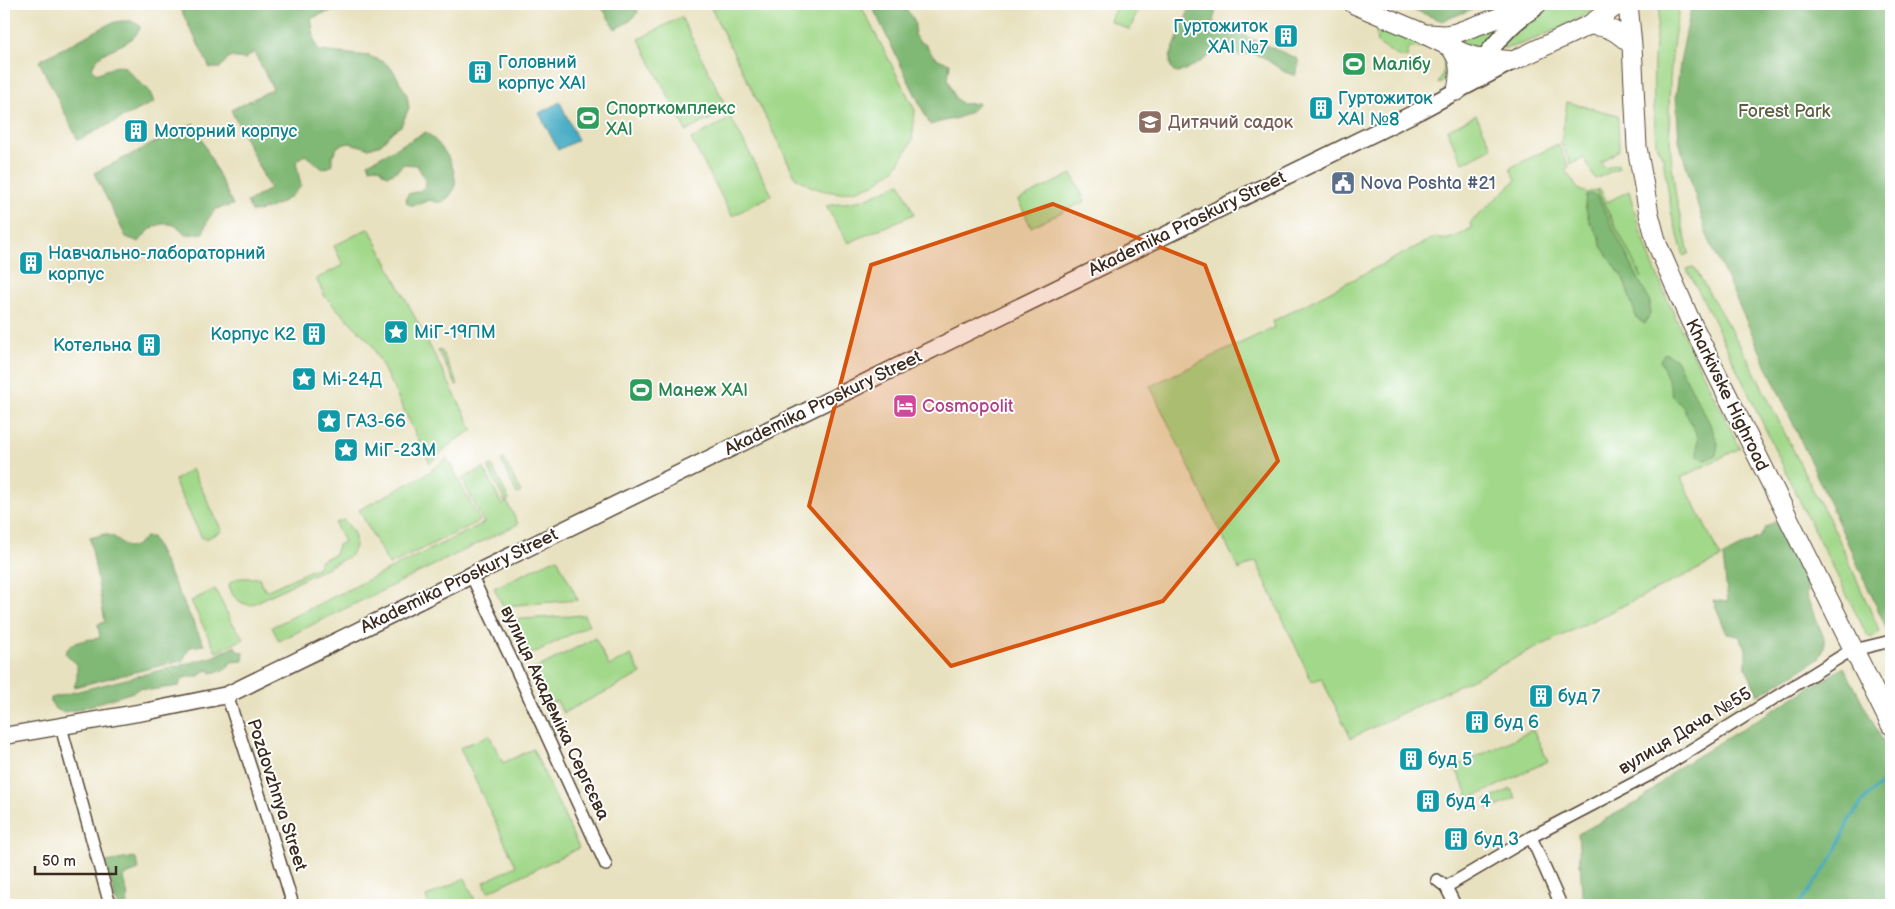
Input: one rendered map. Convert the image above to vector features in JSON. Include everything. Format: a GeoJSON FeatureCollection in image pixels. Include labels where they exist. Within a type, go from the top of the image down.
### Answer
{"type":"FeatureCollection","features":[{"type":"Feature","properties":{"kind":"main road"},"geometry":{"type":"LineString","coordinates":[[1354,4],[1469,55],[1513,61]]}},
{"type":"Feature","properties":{"kind":"main road"},"geometry":{"type":"LineString","coordinates":[[1422,33],[1453,27],[1514,4]]}},
{"type":"Feature","properties":{"kind":"main road"},"geometry":{"type":"LineString","coordinates":[[1422,33],[1439,35],[1456,33],[1537,4]]}},
{"type":"Feature","properties":{"kind":"main road","name":"Akademika Proskury Street"},"geometry":{"type":"LineString","coordinates":[[1513,61],[1589,24],[1619,4]]}},
{"type":"Feature","properties":{"kind":"main road","name":"Kharkivske Highroad"},"geometry":{"type":"LineString","coordinates":[[1629,4],[1634,38],[1637,148],[1649,214],[1658,244],[1690,320],[1891,725]]}},
{"type":"Feature","properties":{"kind":"main road","name":"Kharkivske Highroad"},"geometry":{"type":"LineString","coordinates":[[1634,38],[1640,4]]}},
{"type":"Feature","properties":{"kind":"main road"},"geometry":{"type":"LineString","coordinates":[[1589,24],[1604,26],[1634,38]]}},
{"type":"Feature","properties":{"kind":"main road"},"geometry":{"type":"LineString","coordinates":[[1450,47],[1456,54],[1460,67],[1457,92]]}},
{"type":"Feature","properties":{"kind":"street"},"geometry":{"type":"LineString","coordinates":[[1457,92],[1506,32],[1521,17],[1542,4]]}},
{"type":"Feature","properties":{"kind":"street","name":"Akademika Proskury Street"},"geometry":{"type":"LineString","coordinates":[[4,736],[227,695],[1457,92],[1513,61]]}},
{"type":"Feature","properties":{"kind":"street","name":"вулиця Академіка Сергєєва"},"geometry":{"type":"LineString","coordinates":[[471,575],[606,865]]}},
{"type":"Feature","properties":{"kind":"street","name":"вулиця Дача №55"},"geometry":{"type":"LineString","coordinates":[[1454,905],[1442,883],[1656,771],[1854,650],[1891,641]]}},
{"type":"Feature","properties":{"kind":"street","name":"Pozdovzhnya Street"},"geometry":{"type":"LineString","coordinates":[[227,695],[293,905]]}},
{"type":"Feature","properties":{"kind":"street"},"geometry":{"type":"LineString","coordinates":[[61,727],[110,905]]}},
{"type":"Feature","properties":{"kind":"street"},"geometry":{"type":"LineString","coordinates":[[1531,837],[1561,905]]}},
{"type":"Feature","properties":{"kind":"highlighted area"},"geometry":{"type":"Polygon","coordinates":[[[1053,204],[1205,265],[1278,461],[1163,601],[951,666],[809,506],[871,265],[1053,204]]]}},
{"type":"Feature","properties":{"kind":"green space"},"geometry":{"type":"Polygon","coordinates":[[[178,4],[342,4],[341,9],[321,14],[311,19],[317,48],[319,51],[369,56],[384,62],[393,70],[407,95],[409,108],[401,126],[393,131],[381,144],[369,148],[349,143],[338,146],[332,157],[332,165],[323,169],[305,155],[296,162],[301,186],[297,191],[286,200],[272,207],[252,212],[247,202],[270,189],[231,110],[273,89],[254,52],[245,59],[229,57],[220,68],[210,68],[178,4]]]}},
{"type":"Feature","properties":{"kind":"green space"},"geometry":{"type":"Polygon","coordinates":[[[600,4],[635,4],[638,12],[630,21],[615,29],[600,4]]]}},
{"type":"Feature","properties":{"kind":"green space"},"geometry":{"type":"Polygon","coordinates":[[[709,4],[860,4],[915,110],[912,141],[896,168],[874,184],[840,193],[812,187],[796,178],[709,4]]]}},
{"type":"Feature","properties":{"kind":"green space"},"geometry":{"type":"Polygon","coordinates":[[[871,4],[895,6],[909,12],[915,25],[914,35],[920,42],[925,44],[935,57],[950,63],[948,79],[955,98],[962,104],[979,103],[974,109],[963,116],[930,125],[871,4]]]}},
{"type":"Feature","properties":{"kind":"green space"},"geometry":{"type":"Polygon","coordinates":[[[1117,4],[1140,4],[1130,30],[1110,21],[1117,4]]]}},
{"type":"Feature","properties":{"kind":"green space"},"geometry":{"type":"Polygon","coordinates":[[[1205,4],[1217,4],[1213,22],[1298,59],[1295,76],[1283,71],[1263,57],[1251,53],[1240,56],[1222,43],[1213,53],[1196,64],[1178,73],[1173,70],[1170,65],[1170,57],[1189,10],[1201,9],[1205,4]]]}},
{"type":"Feature","properties":{"kind":"green space"},"geometry":{"type":"Polygon","coordinates":[[[1400,4],[1485,4],[1442,21],[1400,4]]]}},
{"type":"Feature","properties":{"kind":"green space"},"geometry":{"type":"Polygon","coordinates":[[[1558,4],[1602,4],[1572,22],[1544,35],[1519,45],[1499,48],[1528,20],[1558,4]]]}},
{"type":"Feature","properties":{"kind":"green space"},"geometry":{"type":"Polygon","coordinates":[[[1661,4],[1680,4],[1673,48],[1669,115],[1671,160],[1675,191],[1689,253],[1684,256],[1672,215],[1663,158],[1656,145],[1654,56],[1661,4]]]}},
{"type":"Feature","properties":{"kind":"green space","name":"Forest Park"},"geometry":{"type":"Polygon","coordinates":[[[1692,4],[1891,4],[1891,638],[1706,233],[1679,141],[1676,95],[1681,57],[1692,4]]]}},
{"type":"Feature","properties":{"kind":"green space"},"geometry":{"type":"Polygon","coordinates":[[[681,17],[728,110],[686,131],[639,39],[681,17]]]}},
{"type":"Feature","properties":{"kind":"green space"},"geometry":{"type":"Polygon","coordinates":[[[1505,20],[1482,50],[1458,41],[1505,20]]]}},
{"type":"Feature","properties":{"kind":"green space"},"geometry":{"type":"Polygon","coordinates":[[[131,21],[139,25],[140,28],[130,40],[107,51],[95,61],[92,69],[96,74],[119,65],[125,67],[149,90],[154,102],[78,140],[39,61],[111,23],[131,21]]]}},
{"type":"Feature","properties":{"kind":"green space"},"geometry":{"type":"Polygon","coordinates":[[[1379,24],[1425,42],[1426,47],[1408,48],[1408,57],[1401,58],[1377,43],[1376,33],[1379,24]]]}},
{"type":"Feature","properties":{"kind":"green space"},"geometry":{"type":"Polygon","coordinates":[[[1439,50],[1453,58],[1450,78],[1439,84],[1444,66],[1439,50]]]}},
{"type":"Feature","properties":{"kind":"green space"},"geometry":{"type":"Polygon","coordinates":[[[1567,102],[1618,115],[1619,150],[1600,163],[1606,168],[1618,164],[1619,168],[1595,179],[1584,158],[1571,164],[1561,143],[1567,102]]]}},
{"type":"Feature","properties":{"kind":"green space"},"geometry":{"type":"Polygon","coordinates":[[[1476,115],[1492,148],[1463,163],[1447,130],[1476,115]]]}},
{"type":"Feature","properties":{"kind":"green space"},"geometry":{"type":"Polygon","coordinates":[[[731,118],[772,195],[732,216],[691,139],[731,118]]]}},
{"type":"Feature","properties":{"kind":"green space"},"geometry":{"type":"Polygon","coordinates":[[[194,123],[233,205],[216,209],[208,219],[203,233],[185,235],[178,227],[164,224],[154,227],[139,242],[126,237],[94,173],[194,123]]]}},
{"type":"Feature","properties":{"kind":"green space"},"geometry":{"type":"Polygon","coordinates":[[[426,132],[438,143],[448,157],[454,172],[455,188],[448,198],[442,202],[430,200],[413,206],[407,203],[406,198],[408,194],[425,187],[426,181],[417,165],[404,164],[394,173],[388,175],[376,167],[370,168],[368,163],[426,132]]]}},
{"type":"Feature","properties":{"kind":"green space"},"geometry":{"type":"Polygon","coordinates":[[[1558,144],[1569,167],[1565,170],[1579,190],[1587,193],[1596,190],[1642,278],[1597,190],[1600,189],[1607,202],[1629,191],[1650,258],[1663,290],[1740,448],[1681,478],[1721,558],[1351,738],[1321,678],[1312,682],[1256,561],[1239,570],[1150,386],[1275,327],[1273,321],[1435,237],[1449,239],[1472,228],[1470,223],[1516,180],[1510,168],[1558,144]]]}},
{"type":"Feature","properties":{"kind":"green space"},"geometry":{"type":"Polygon","coordinates":[[[1072,174],[1085,201],[1031,227],[1018,200],[1072,174]]]}},
{"type":"Feature","properties":{"kind":"green space"},"geometry":{"type":"Polygon","coordinates":[[[900,183],[914,214],[848,243],[826,206],[863,200],[900,183]]]}},
{"type":"Feature","properties":{"kind":"green space"},"geometry":{"type":"Polygon","coordinates":[[[1593,194],[1597,196],[1650,302],[1650,313],[1645,324],[1637,319],[1623,278],[1601,246],[1600,238],[1589,221],[1585,204],[1586,195],[1593,194]]]}},
{"type":"Feature","properties":{"kind":"green space"},"geometry":{"type":"Polygon","coordinates":[[[369,228],[473,430],[453,442],[430,463],[371,343],[326,298],[316,279],[343,265],[334,246],[369,228]]]}},
{"type":"Feature","properties":{"kind":"green space"},"geometry":{"type":"Polygon","coordinates":[[[1694,267],[1749,361],[1816,496],[1831,522],[1880,632],[1871,638],[1867,635],[1807,516],[1687,269],[1694,267]]]}},
{"type":"Feature","properties":{"kind":"green space"},"geometry":{"type":"Polygon","coordinates":[[[441,350],[458,384],[456,385],[438,351],[441,350]]]}},
{"type":"Feature","properties":{"kind":"green space"},"geometry":{"type":"Polygon","coordinates":[[[1665,353],[1675,358],[1718,443],[1716,455],[1706,460],[1697,456],[1698,437],[1683,407],[1672,395],[1660,360],[1665,353]]]}},
{"type":"Feature","properties":{"kind":"green space"},"geometry":{"type":"Polygon","coordinates":[[[447,458],[480,521],[389,565],[359,510],[428,473],[447,458]]]}},
{"type":"Feature","properties":{"kind":"green space"},"geometry":{"type":"Polygon","coordinates":[[[504,459],[521,492],[517,494],[501,460],[504,459]]]}},
{"type":"Feature","properties":{"kind":"green space"},"geometry":{"type":"Polygon","coordinates":[[[492,466],[509,500],[505,502],[488,467],[492,466]]]}},
{"type":"Feature","properties":{"kind":"green space"},"geometry":{"type":"Polygon","coordinates":[[[484,468],[502,505],[507,502],[518,524],[279,641],[272,627],[484,523],[462,479],[484,468]]]}},
{"type":"Feature","properties":{"kind":"green space"},"geometry":{"type":"Polygon","coordinates":[[[192,469],[222,531],[206,539],[202,538],[175,480],[192,469]]]}},
{"type":"Feature","properties":{"kind":"green space"},"geometry":{"type":"Polygon","coordinates":[[[344,520],[355,537],[355,546],[350,556],[251,605],[243,603],[234,596],[229,585],[235,580],[259,577],[266,591],[318,567],[320,561],[335,554],[338,545],[344,542],[335,523],[344,520]]]}},
{"type":"Feature","properties":{"kind":"green space"},"geometry":{"type":"Polygon","coordinates":[[[1774,522],[1786,537],[1808,585],[1806,595],[1824,638],[1824,647],[1819,659],[1758,695],[1746,668],[1746,648],[1739,636],[1727,634],[1713,600],[1728,602],[1723,556],[1761,536],[1765,528],[1774,522]]]}},
{"type":"Feature","properties":{"kind":"green space"},"geometry":{"type":"Polygon","coordinates":[[[105,534],[114,537],[127,547],[135,546],[146,537],[152,537],[204,645],[190,647],[183,660],[74,687],[77,679],[77,665],[65,653],[75,643],[100,638],[98,624],[105,622],[90,538],[105,534]]]}},
{"type":"Feature","properties":{"kind":"green space"},"geometry":{"type":"Polygon","coordinates":[[[557,558],[578,600],[503,606],[494,588],[557,558]]]}},
{"type":"Feature","properties":{"kind":"green space"},"geometry":{"type":"Polygon","coordinates":[[[215,589],[231,621],[244,639],[216,652],[191,601],[215,589]]]}},
{"type":"Feature","properties":{"kind":"green space"},"geometry":{"type":"Polygon","coordinates":[[[584,615],[589,625],[526,657],[508,620],[584,615]]]}},
{"type":"Feature","properties":{"kind":"green space"},"geometry":{"type":"Polygon","coordinates":[[[595,638],[609,666],[631,655],[641,674],[563,713],[557,701],[550,704],[533,670],[595,638]]]}},
{"type":"Feature","properties":{"kind":"green space"},"geometry":{"type":"Polygon","coordinates":[[[235,646],[237,651],[244,652],[243,661],[231,662],[225,669],[220,671],[211,673],[209,670],[197,677],[186,677],[179,686],[150,690],[140,688],[133,692],[76,710],[64,712],[55,709],[51,702],[51,698],[213,657],[235,646]]]}},
{"type":"Feature","properties":{"kind":"green space"},"geometry":{"type":"Polygon","coordinates":[[[1844,667],[1891,757],[1891,905],[1583,905],[1578,834],[1643,799],[1676,769],[1844,667]]]}},
{"type":"Feature","properties":{"kind":"green space"},"geometry":{"type":"Polygon","coordinates":[[[1533,730],[1548,761],[1470,799],[1455,767],[1533,730]]]}},
{"type":"Feature","properties":{"kind":"green space"},"geometry":{"type":"Polygon","coordinates":[[[489,735],[503,763],[533,749],[579,848],[488,892],[484,882],[516,866],[460,748],[489,735]]]}},
{"type":"Feature","properties":{"kind":"green space"},"geometry":{"type":"Polygon","coordinates":[[[1511,789],[1516,798],[1490,810],[1485,801],[1511,789]]]}},
{"type":"Feature","properties":{"kind":"green space"},"geometry":{"type":"Polygon","coordinates":[[[135,857],[139,870],[128,874],[123,879],[128,905],[117,905],[106,862],[135,857]]]}},
{"type":"Feature","properties":{"kind":"green space"},"geometry":{"type":"Polygon","coordinates":[[[465,878],[476,903],[471,905],[429,905],[426,897],[465,878]]]}},
{"type":"Feature","properties":{"kind":"water"},"geometry":{"type":"Polygon","coordinates":[[[560,102],[578,140],[558,150],[539,113],[560,102]]]}},
{"type":"Feature","properties":{"kind":"waterway"},"geometry":{"type":"LineString","coordinates":[[1799,905],[1834,856],[1849,820],[1870,793],[1891,777]]}},
{"type":"Feature","properties":{"kind":"place","name":"Гуртожиток ХАІ №7"},"geometry":{"type":"Point","coordinates":[1286,36]}},
{"type":"Feature","properties":{"kind":"place","name":"Малібу"},"geometry":{"type":"Point","coordinates":[1354,64]}},
{"type":"Feature","properties":{"kind":"place","name":"Головний корпус ХАІ"},"geometry":{"type":"Point","coordinates":[480,72]}},
{"type":"Feature","properties":{"kind":"place","name":"Гуртожиток ХАІ №8"},"geometry":{"type":"Point","coordinates":[1321,108]}},
{"type":"Feature","properties":{"kind":"place","name":"Спорткомплекс ХАІ"},"geometry":{"type":"Point","coordinates":[588,118]}},
{"type":"Feature","properties":{"kind":"place","name":"Дитячий садок"},"geometry":{"type":"Point","coordinates":[1150,122]}},
{"type":"Feature","properties":{"kind":"place","name":"Моторний корпус"},"geometry":{"type":"Point","coordinates":[136,131]}},
{"type":"Feature","properties":{"kind":"place","name":"Nova Poshta #21"},"geometry":{"type":"Point","coordinates":[1343,183]}},
{"type":"Feature","properties":{"kind":"place","name":"Навчально-лабораторний корпус"},"geometry":{"type":"Point","coordinates":[31,263]}},
{"type":"Feature","properties":{"kind":"place","name":"МіГ-19ПМ"},"geometry":{"type":"Point","coordinates":[396,332]}},
{"type":"Feature","properties":{"kind":"place","name":"Корпус К2"},"geometry":{"type":"Point","coordinates":[314,334]}},
{"type":"Feature","properties":{"kind":"place","name":"Котельна"},"geometry":{"type":"Point","coordinates":[149,345]}},
{"type":"Feature","properties":{"kind":"place","name":"Мі-24Д"},"geometry":{"type":"Point","coordinates":[304,379]}},
{"type":"Feature","properties":{"kind":"place","name":"Манеж ХАІ"},"geometry":{"type":"Point","coordinates":[641,390]}},
{"type":"Feature","properties":{"kind":"place","name":"Cosmopolit"},"geometry":{"type":"Point","coordinates":[905,406]}},
{"type":"Feature","properties":{"kind":"place","name":"ГАЗ-66"},"geometry":{"type":"Point","coordinates":[329,421]}},
{"type":"Feature","properties":{"kind":"place","name":"МіГ-23М"},"geometry":{"type":"Point","coordinates":[346,450]}},
{"type":"Feature","properties":{"kind":"place","name":"буд 7"},"geometry":{"type":"Point","coordinates":[1541,696]}},
{"type":"Feature","properties":{"kind":"place","name":"буд 6"},"geometry":{"type":"Point","coordinates":[1477,722]}},
{"type":"Feature","properties":{"kind":"place","name":"буд 5"},"geometry":{"type":"Point","coordinates":[1411,759]}},
{"type":"Feature","properties":{"kind":"place","name":"буд 4"},"geometry":{"type":"Point","coordinates":[1428,801]}},
{"type":"Feature","properties":{"kind":"place","name":"буд 3"},"geometry":{"type":"Point","coordinates":[1456,839]}}]}
